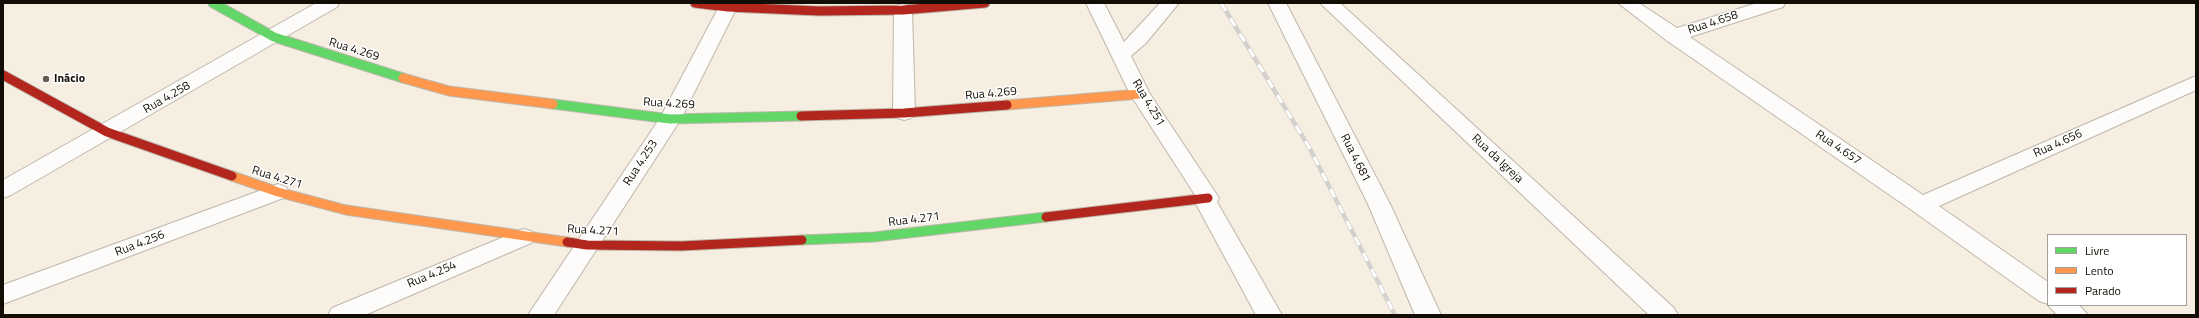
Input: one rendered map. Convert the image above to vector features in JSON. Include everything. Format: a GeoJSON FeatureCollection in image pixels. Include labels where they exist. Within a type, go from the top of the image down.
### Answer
{"type":"FeatureCollection","features":[{"type":"Feature","properties":{"kind":"street","name":"Rua 4.269"},"geometry":{"type":"LineString","coordinates":[[214,3],[274,37],[357,64],[449,91],[670,119],[904,113],[1140,94]]}},
{"type":"Feature","properties":{"kind":"street","name":"Rua 4.258"},"geometry":{"type":"LineString","coordinates":[[3,190],[66,156],[274,37],[330,3]]}},
{"type":"Feature","properties":{"kind":"street"},"geometry":{"type":"LineString","coordinates":[[695,3],[819,11],[903,10],[985,3]]}},
{"type":"Feature","properties":{"kind":"street","name":"Rua 4.251"},"geometry":{"type":"LineString","coordinates":[[1095,3],[1140,94],[1208,198],[1206,202],[1269,315]]}},
{"type":"Feature","properties":{"kind":"street"},"geometry":{"type":"LineString","coordinates":[[1121,55],[1139,39],[1170,3]]}},
{"type":"Feature","properties":{"kind":"street","name":"Rua 4.681"},"geometry":{"type":"LineString","coordinates":[[1277,3],[1379,204],[1428,315]]}},
{"type":"Feature","properties":{"kind":"street","name":"Rua da Igreja"},"geometry":{"type":"LineString","coordinates":[[1329,3],[1665,315]]}},
{"type":"Feature","properties":{"kind":"street","name":"Rua 4.657"},"geometry":{"type":"LineString","coordinates":[[1627,3],[1921,205],[2047,295]]}},
{"type":"Feature","properties":{"kind":"street","name":"Rua 4.658"},"geometry":{"type":"LineString","coordinates":[[1673,36],[1776,3]]}},
{"type":"Feature","properties":{"kind":"street","name":"Rua 4.253"},"geometry":{"type":"LineString","coordinates":[[541,315],[670,119],[729,5]]}},
{"type":"Feature","properties":{"kind":"street"},"geometry":{"type":"LineString","coordinates":[[903,10],[904,113]]}},
{"type":"Feature","properties":{"kind":"street","name":"Rua 4.271"},"geometry":{"type":"LineString","coordinates":[[3,75],[107,132],[278,192],[346,210],[523,237],[587,245],[681,246],[874,237],[1208,198]]}},
{"type":"Feature","properties":{"kind":"street","name":"Rua 4.656"},"geometry":{"type":"LineString","coordinates":[[1921,205],[2196,82]]}},
{"type":"Feature","properties":{"kind":"street"},"geometry":{"type":"LineString","coordinates":[[3,175],[66,156]]}},
{"type":"Feature","properties":{"kind":"street","name":"Rua 4.256"},"geometry":{"type":"LineString","coordinates":[[3,295],[278,192]]}},
{"type":"Feature","properties":{"kind":"street","name":"Rua 4.254"},"geometry":{"type":"LineString","coordinates":[[341,315],[523,237]]}},
{"type":"Feature","properties":{"kind":"street"},"geometry":{"type":"LineString","coordinates":[[2062,306],[2075,315]]}},
{"type":"Feature","properties":{"kind":"railway"},"geometry":{"type":"LineString","coordinates":[[1221,3],[1309,147],[1395,315]]}},
{"type":"Feature","properties":{"kind":"traffic: fast"},"geometry":{"type":"LineString","coordinates":[[213,3],[274,37],[403,78]]}},
{"type":"Feature","properties":{"kind":"traffic: fast"},"geometry":{"type":"LineString","coordinates":[[553,104],[670,119],[801,116]]}},
{"type":"Feature","properties":{"kind":"traffic: fast"},"geometry":{"type":"LineString","coordinates":[[802,240],[874,237],[1046,217]]}},
{"type":"Feature","properties":{"kind":"traffic: slow"},"geometry":{"type":"LineString","coordinates":[[403,78],[449,91],[553,104]]}},
{"type":"Feature","properties":{"kind":"traffic: slow"},"geometry":{"type":"LineString","coordinates":[[1007,105],[1140,94]]}},
{"type":"Feature","properties":{"kind":"traffic: slow"},"geometry":{"type":"LineString","coordinates":[[232,176],[278,192],[346,210],[567,242]]}},
{"type":"Feature","properties":{"kind":"traffic: jam"},"geometry":{"type":"LineString","coordinates":[[695,3],[728,7],[819,11],[903,10],[985,3]]}},
{"type":"Feature","properties":{"kind":"traffic: jam"},"geometry":{"type":"LineString","coordinates":[[3,75],[107,132],[232,176]]}},
{"type":"Feature","properties":{"kind":"traffic: jam"},"geometry":{"type":"LineString","coordinates":[[801,116],[904,113],[1007,105]]}},
{"type":"Feature","properties":{"kind":"traffic: jam"},"geometry":{"type":"LineString","coordinates":[[1046,217],[1208,198]]}},
{"type":"Feature","properties":{"kind":"traffic: jam"},"geometry":{"type":"LineString","coordinates":[[567,242],[587,245],[681,246],[802,240]]}},
{"type":"Feature","properties":{"kind":"place","name":"Inácio"},"geometry":{"type":"Point","coordinates":[46,79]}}]}
